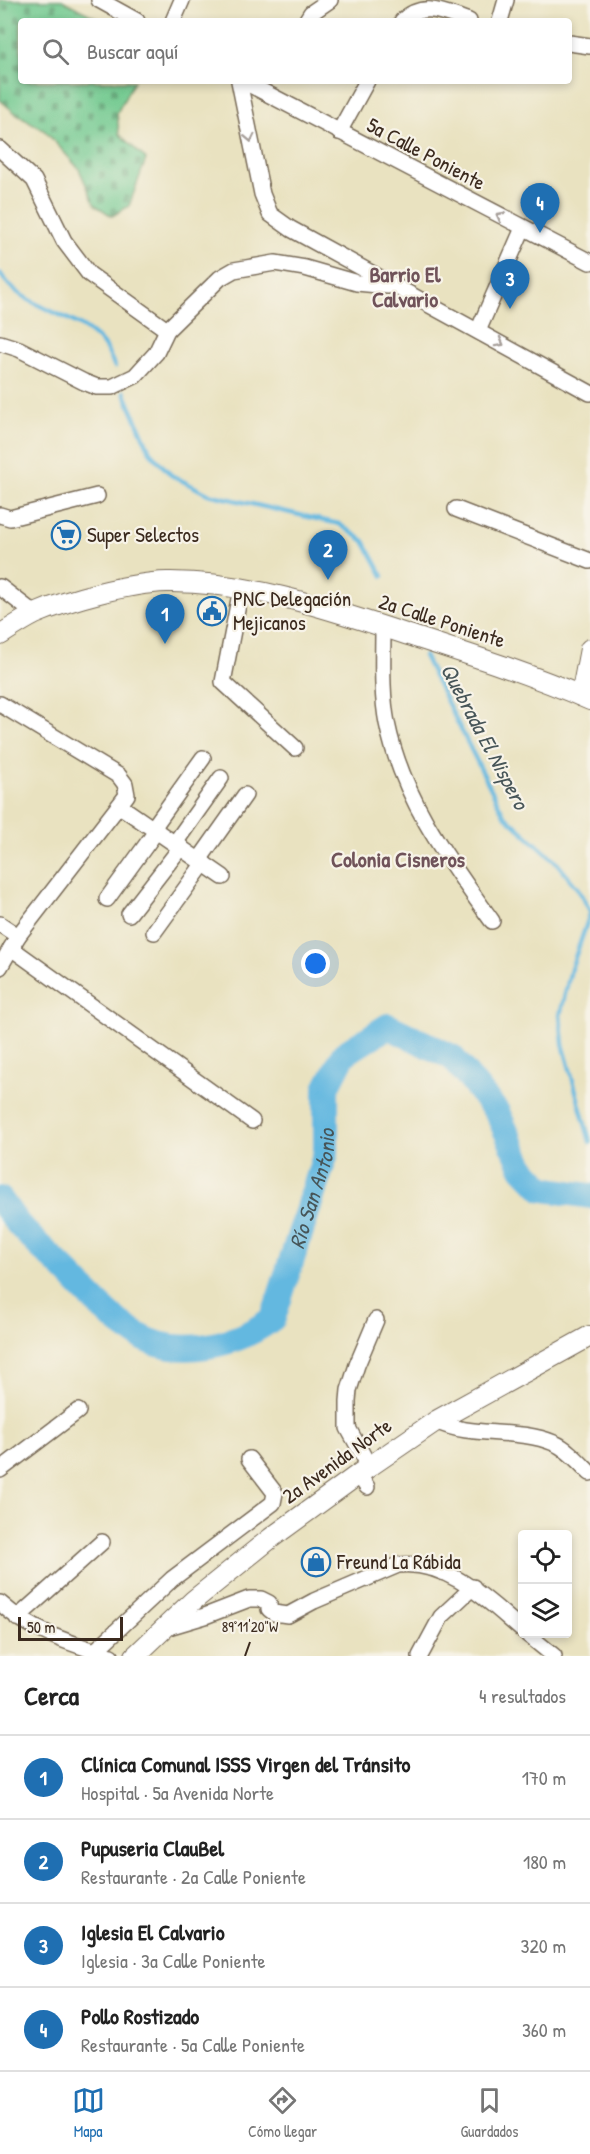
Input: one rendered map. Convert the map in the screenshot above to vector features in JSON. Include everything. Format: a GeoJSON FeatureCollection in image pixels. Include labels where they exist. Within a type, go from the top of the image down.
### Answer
{"type":"FeatureCollection","features":[{"type":"Feature","properties":{"kind":"main road","name":"2a Calle Poniente"},"geometry":{"type":"LineString","coordinates":[[0,635],[35,614],[99,593],[145,584],[191,583],[241,589],[293,600],[509,668],[585,698]]}},
{"type":"Feature","properties":{"kind":"main road"},"geometry":{"type":"LineString","coordinates":[[585,698],[590,649]]}},
{"type":"Feature","properties":{"kind":"main road","name":"2a Avenida Norte"},"geometry":{"type":"LineString","coordinates":[[135,1656],[194,1599],[271,1538],[365,1476],[436,1420],[590,1336]]}},
{"type":"Feature","properties":{"kind":"street"},"geometry":{"type":"LineString","coordinates":[[174,18],[182,0]]}},
{"type":"Feature","properties":{"kind":"street"},"geometry":{"type":"LineString","coordinates":[[308,18],[311,13],[330,0]]}},
{"type":"Feature","properties":{"kind":"street"},"geometry":{"type":"LineString","coordinates":[[501,18],[506,0]]}},
{"type":"Feature","properties":{"kind":"street"},"geometry":{"type":"LineString","coordinates":[[104,1],[132,18]]}},
{"type":"Feature","properties":{"kind":"street"},"geometry":{"type":"LineString","coordinates":[[406,18],[416,10],[433,9],[460,18]]}},
{"type":"Feature","properties":{"kind":"street"},"geometry":{"type":"LineString","coordinates":[[572,43],[590,46]]}},
{"type":"Feature","properties":{"kind":"street"},"geometry":{"type":"LineString","coordinates":[[242,84],[262,194],[270,214],[291,229],[590,393]]}},
{"type":"Feature","properties":{"kind":"street","name":"5a Calle Poniente"},"geometry":{"type":"LineString","coordinates":[[247,84],[590,262]]}},
{"type":"Feature","properties":{"kind":"street"},"geometry":{"type":"LineString","coordinates":[[271,96],[277,84]]}},
{"type":"Feature","properties":{"kind":"street"},"geometry":{"type":"LineString","coordinates":[[339,132],[365,84]]}},
{"type":"Feature","properties":{"kind":"street"},"geometry":{"type":"LineString","coordinates":[[0,149],[34,180],[64,241],[89,274],[167,330]]}},
{"type":"Feature","properties":{"kind":"street"},"geometry":{"type":"LineString","coordinates":[[478,331],[523,228]]}},
{"type":"Feature","properties":{"kind":"street"},"geometry":{"type":"LineString","coordinates":[[0,343],[19,349],[84,382],[97,387],[112,387],[135,376],[156,353],[167,330],[220,278],[234,270],[275,263],[305,268],[357,283],[394,286]]}},
{"type":"Feature","properties":{"kind":"street"},"geometry":{"type":"LineString","coordinates":[[0,515],[10,518],[97,496]]}},
{"type":"Feature","properties":{"kind":"street"},"geometry":{"type":"LineString","coordinates":[[456,509],[590,561]]}},
{"type":"Feature","properties":{"kind":"street"},"geometry":{"type":"LineString","coordinates":[[0,587],[35,614]]}},
{"type":"Feature","properties":{"kind":"street"},"geometry":{"type":"LineString","coordinates":[[241,589],[223,682],[295,747]]}},
{"type":"Feature","properties":{"kind":"street"},"geometry":{"type":"LineString","coordinates":[[383,627],[387,724],[397,758],[439,848],[492,921]]}},
{"type":"Feature","properties":{"kind":"street"},"geometry":{"type":"LineString","coordinates":[[0,704],[119,776],[125,783],[127,795],[15,942],[0,967]]}},
{"type":"Feature","properties":{"kind":"street"},"geometry":{"type":"LineString","coordinates":[[107,899],[203,758]]}},
{"type":"Feature","properties":{"kind":"street"},"geometry":{"type":"LineString","coordinates":[[129,914],[178,845],[221,778]]}},
{"type":"Feature","properties":{"kind":"street"},"geometry":{"type":"LineString","coordinates":[[154,932],[245,795]]}},
{"type":"Feature","properties":{"kind":"street"},"geometry":{"type":"LineString","coordinates":[[120,806],[223,877]]}},
{"type":"Feature","properties":{"kind":"street"},"geometry":{"type":"LineString","coordinates":[[0,924],[15,942],[252,1121]]}},
{"type":"Feature","properties":{"kind":"street"},"geometry":{"type":"LineString","coordinates":[[365,1476],[348,1428],[348,1401],[357,1365],[376,1320]]}},
{"type":"Feature","properties":{"kind":"street"},"geometry":{"type":"LineString","coordinates":[[0,1470],[78,1411]]}},
{"type":"Feature","properties":{"kind":"street"},"geometry":{"type":"LineString","coordinates":[[436,1420],[452,1428],[534,1436],[557,1444],[590,1473]]}},
{"type":"Feature","properties":{"kind":"street"},"geometry":{"type":"LineString","coordinates":[[95,1651],[172,1579],[273,1503],[275,1493],[249,1459]]}},
{"type":"Feature","properties":{"kind":"street"},"geometry":{"type":"LineString","coordinates":[[17,1618],[102,1542]]}},
{"type":"Feature","properties":{"kind":"street"},"geometry":{"type":"LineString","coordinates":[[165,1627],[205,1616],[249,1599],[261,1599],[274,1613],[288,1615],[398,1564],[410,1563],[451,1575],[473,1587],[518,1626]]}},
{"type":"Feature","properties":{"kind":"street"},"geometry":{"type":"LineString","coordinates":[[420,1656],[441,1617],[473,1587]]}},
{"type":"Feature","properties":{"kind":"street"},"geometry":{"type":"LineString","coordinates":[[0,1602],[17,1618],[60,1640],[111,1656]]}},
{"type":"Feature","properties":{"kind":"street"},"geometry":{"type":"LineString","coordinates":[[532,1638],[554,1656]]}},
{"type":"Feature","properties":{"kind":"green space"},"geometry":{"type":"Polygon","coordinates":[[[0,0],[62,0],[96,18],[18,18],[18,84],[132,84],[117,113],[119,134],[146,159],[129,206],[112,216],[95,205],[79,169],[45,131],[14,112],[0,100],[0,0]]]}},
{"type":"Feature","properties":{"kind":"waterway","name":"Quebrada El Nispero"},"geometry":{"type":"LineString","coordinates":[[0,273],[21,295],[90,332],[103,344],[115,367]]}},
{"type":"Feature","properties":{"kind":"waterway","name":"Quebrada El Nispero"},"geometry":{"type":"LineString","coordinates":[[124,392],[150,452],[171,475],[208,494],[339,524],[364,541],[383,576]]}},
{"type":"Feature","properties":{"kind":"waterway","name":"Quebrada El Nispero"},"geometry":{"type":"LineString","coordinates":[[424,656],[504,815],[556,862],[578,889],[590,911]]}},
{"type":"Feature","properties":{"kind":"waterway","name":"Quebrada El Nispero"},"geometry":{"type":"LineString","coordinates":[[590,914],[571,969],[560,1015],[563,1044],[590,1142]]}},
{"type":"Feature","properties":{"kind":"waterway","name":"Río San Antonio"},"geometry":{"type":"LineString","coordinates":[[0,1199],[16,1222],[92,1298],[136,1334],[152,1342],[188,1348],[225,1342],[242,1336],[273,1318],[326,1153],[326,1089],[344,1054],[388,1026],[452,1057],[497,1112],[523,1168],[543,1189],[590,1196]]}},
{"type":"Feature","properties":{"kind":"place","name":"Pollo Rostizado"},"geometry":{"type":"Point","coordinates":[540,233]}},
{"type":"Feature","properties":{"kind":"place","name":"Iglesia El Calvario"},"geometry":{"type":"Point","coordinates":[510,309]}},
{"type":"Feature","properties":{"kind":"place","name":"Super Selectos"},"geometry":{"type":"Point","coordinates":[66,535]}},
{"type":"Feature","properties":{"kind":"place","name":"Pupuseria ClauBel"},"geometry":{"type":"Point","coordinates":[328,580]}},
{"type":"Feature","properties":{"kind":"place","name":"PNC Delegación Mejicanos"},"geometry":{"type":"Point","coordinates":[212,611]}},
{"type":"Feature","properties":{"kind":"place","name":"Clínica Comunal ISSS Virgen del Tránsito"},"geometry":{"type":"Point","coordinates":[165,644]}},
{"type":"Feature","properties":{"kind":"place","name":"Freund La Rábida"},"geometry":{"type":"Point","coordinates":[316,1562]}},
{"type":"Feature","properties":{"kind":"district","name":"Barrio El Calvario"},"geometry":{"type":"Point","coordinates":[405,286]}},
{"type":"Feature","properties":{"kind":"district","name":"Colonia Cisneros"},"geometry":{"type":"Point","coordinates":[398,859]}}]}
